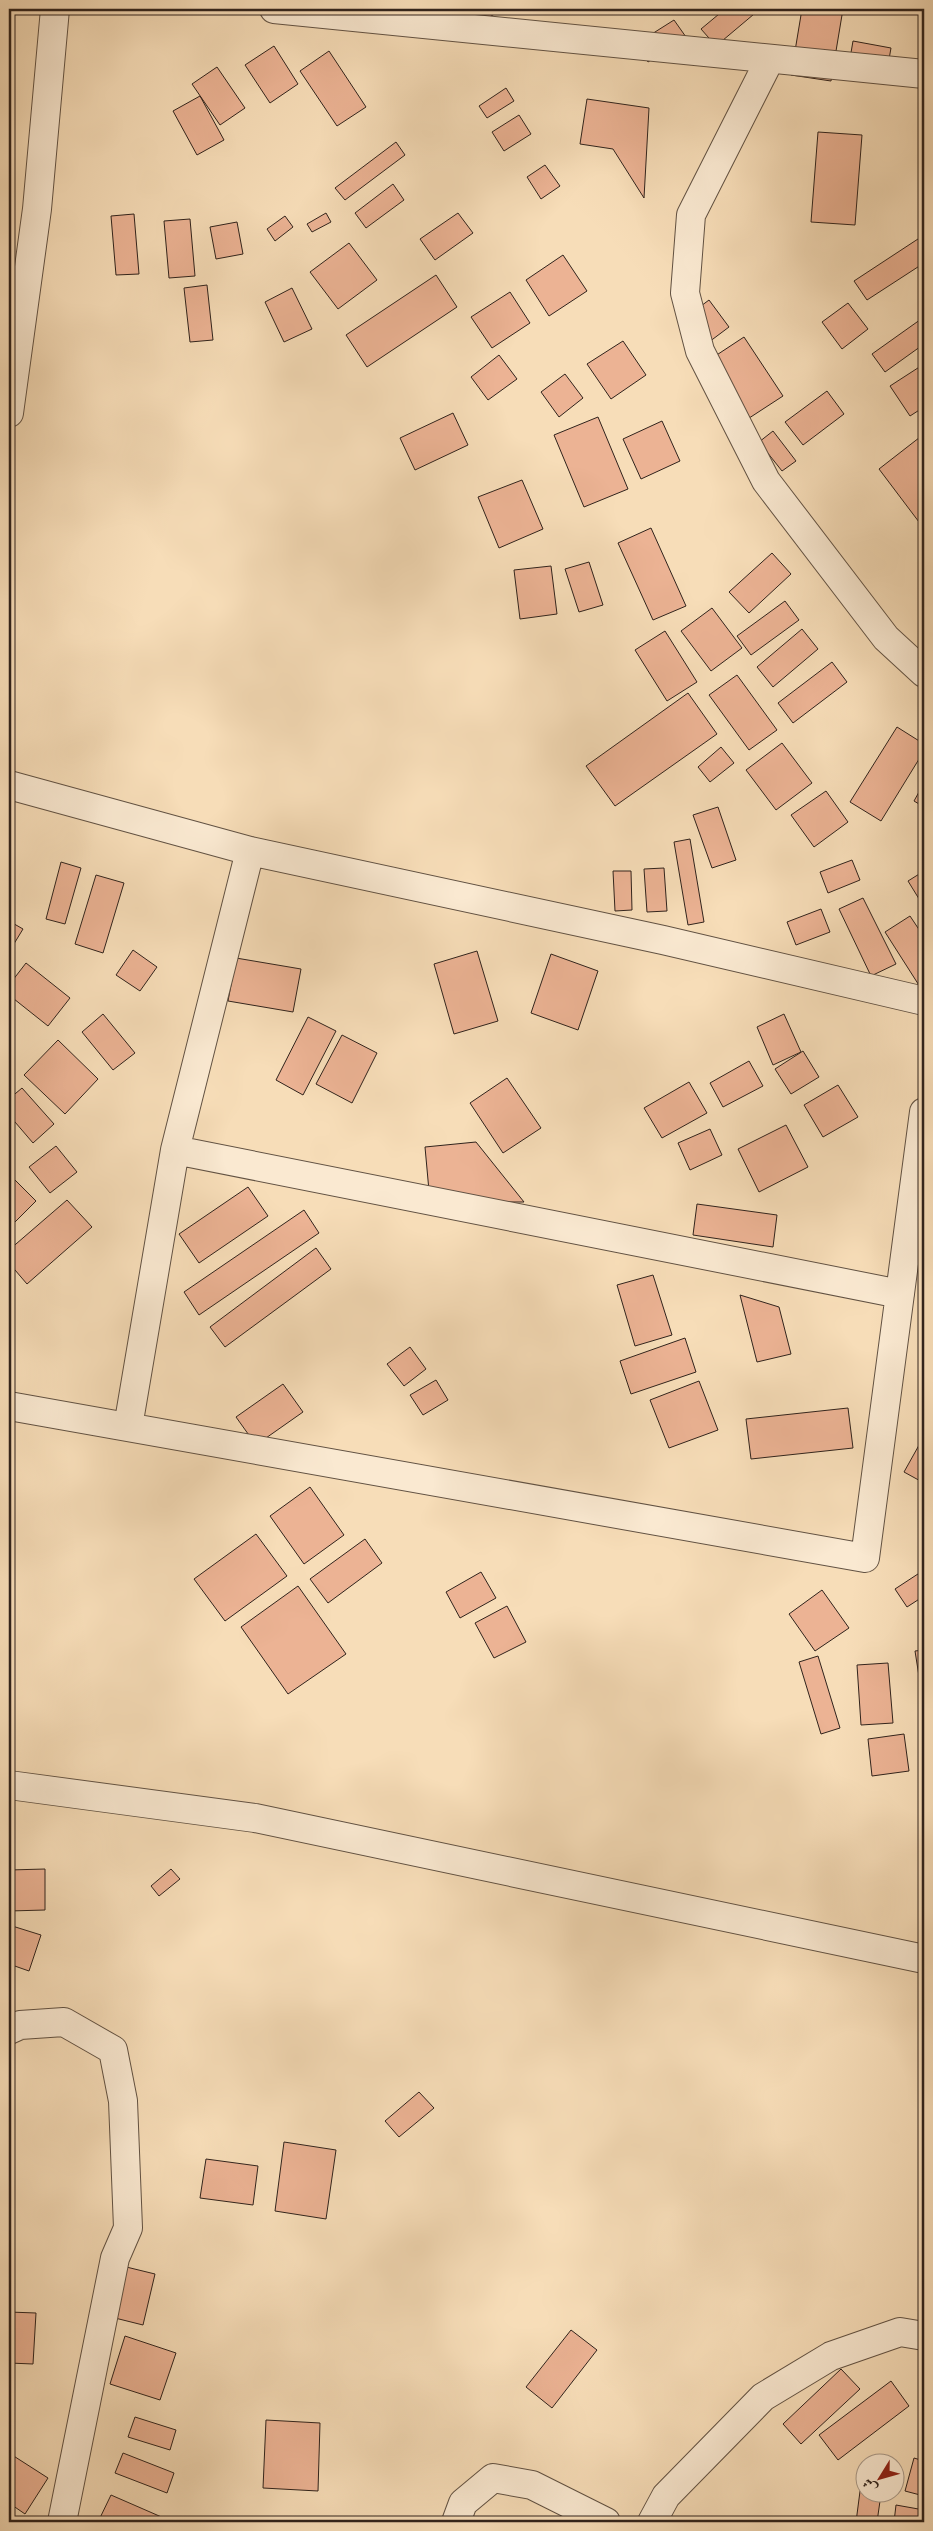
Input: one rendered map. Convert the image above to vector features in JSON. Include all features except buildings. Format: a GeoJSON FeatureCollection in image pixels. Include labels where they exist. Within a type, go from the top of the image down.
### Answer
{"type":"FeatureCollection","features":[{"type":"Feature","properties":{"kind":"street"},"geometry":{"type":"LineString","coordinates":[[9,413],[37,209],[55,9]]}},
{"type":"Feature","properties":{"kind":"street"},"geometry":{"type":"LineString","coordinates":[[274,9],[924,74]]}},
{"type":"Feature","properties":{"kind":"street"},"geometry":{"type":"LineString","coordinates":[[770,59],[691,215],[685,293],[687,303],[700,351],[766,481],[886,638],[924,673]]}},
{"type":"Feature","properties":{"kind":"street"},"geometry":{"type":"LineString","coordinates":[[9,785],[250,851],[663,940],[924,1001]]}},
{"type":"Feature","properties":{"kind":"street"},"geometry":{"type":"LineString","coordinates":[[128,1428],[175,1150],[250,851]]}},
{"type":"Feature","properties":{"kind":"street"},"geometry":{"type":"LineString","coordinates":[[9,1406],[865,1558],[924,1112]]}},
{"type":"Feature","properties":{"kind":"street"},"geometry":{"type":"LineString","coordinates":[[175,1150],[900,1294]]}},
{"type":"Feature","properties":{"kind":"street"},"geometry":{"type":"LineString","coordinates":[[9,1786],[255,1818],[924,1959]]}},
{"type":"Feature","properties":{"kind":"street"},"geometry":{"type":"LineString","coordinates":[[9,2030],[20,2025],[64,2022],[113,2050],[123,2101],[128,2228],[114,2258],[62,2522]]}},
{"type":"Feature","properties":{"kind":"street"},"geometry":{"type":"LineString","coordinates":[[652,2522],[666,2496],[763,2397],[831,2356],[900,2332],[924,2336]]}},
{"type":"Feature","properties":{"kind":"street"},"geometry":{"type":"LineString","coordinates":[[456,2522],[463,2503],[493,2478],[532,2485],[606,2522]]}}]}
